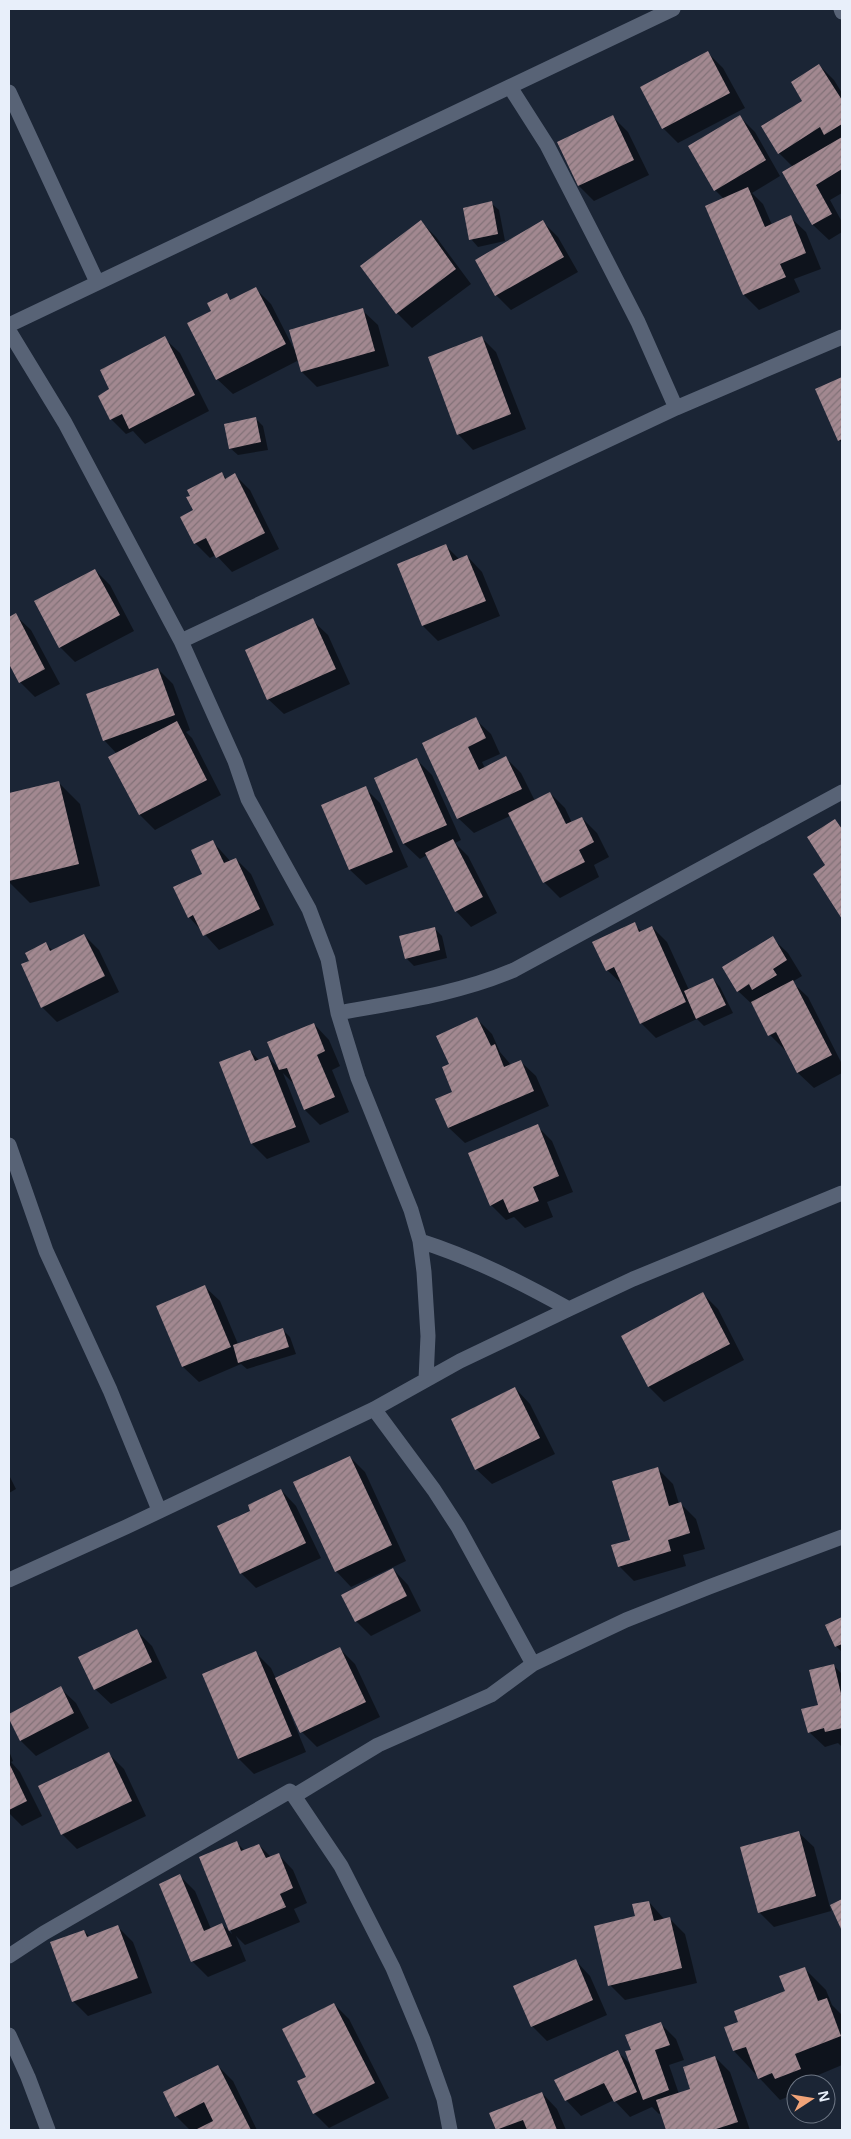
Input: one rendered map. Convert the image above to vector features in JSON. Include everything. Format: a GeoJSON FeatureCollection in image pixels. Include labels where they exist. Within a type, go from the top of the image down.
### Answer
{"type":"FeatureCollection","features":[{"type":"Feature","properties":{"kind":"street"},"geometry":{"type":"LineString","coordinates":[[9,325],[673,9]]}},
{"type":"Feature","properties":{"kind":"street"},"geometry":{"type":"LineString","coordinates":[[510,87],[548,145],[638,322],[676,408]]}},
{"type":"Feature","properties":{"kind":"street"},"geometry":{"type":"LineString","coordinates":[[9,92],[97,282]]}},
{"type":"Feature","properties":{"kind":"street"},"geometry":{"type":"LineString","coordinates":[[9,331],[65,423],[181,641],[235,761],[248,799],[309,909],[328,960],[338,1013],[358,1078],[410,1210],[420,1241],[428,1336],[426,1379]]}},
{"type":"Feature","properties":{"kind":"street"},"geometry":{"type":"LineString","coordinates":[[181,641],[676,408],[842,337]]}},
{"type":"Feature","properties":{"kind":"street"},"geometry":{"type":"LineString","coordinates":[[338,1013],[456,990],[487,982],[514,970],[842,792]]}},
{"type":"Feature","properties":{"kind":"street"},"geometry":{"type":"LineString","coordinates":[[9,1145],[46,1251],[110,1390],[159,1510]]}},
{"type":"Feature","properties":{"kind":"street"},"geometry":{"type":"LineString","coordinates":[[9,1580],[374,1409],[426,1379],[568,1309],[633,1279],[842,1193]]}},
{"type":"Feature","properties":{"kind":"street"},"geometry":{"type":"LineString","coordinates":[[420,1241],[484,1264],[518,1280],[568,1309]]}},
{"type":"Feature","properties":{"kind":"street"},"geometry":{"type":"LineString","coordinates":[[374,1409],[434,1490],[458,1527],[533,1664]]}},
{"type":"Feature","properties":{"kind":"street"},"geometry":{"type":"LineString","coordinates":[[294,1796],[378,1745],[492,1695],[533,1664],[636,1616],[842,1537]]}},
{"type":"Feature","properties":{"kind":"street"},"geometry":{"type":"LineString","coordinates":[[9,1956],[44,1933],[290,1791],[342,1866],[393,1968],[444,2099],[450,2130]]}},
{"type":"Feature","properties":{"kind":"street"},"geometry":{"type":"LineString","coordinates":[[9,2035],[28,2077],[48,2130]]}},
{"type":"Feature","properties":{"kind":"building"},"geometry":{"type":"Polygon","coordinates":[[[708,51],[730,93],[662,129],[640,87],[708,51]]]}},
{"type":"Feature","properties":{"kind":"building"},"geometry":{"type":"Polygon","coordinates":[[[819,64],[842,100],[842,124],[824,135],[820,127],[778,154],[761,126],[802,101],[791,82],[819,64]]]}},
{"type":"Feature","properties":{"kind":"building"},"geometry":{"type":"Polygon","coordinates":[[[613,115],[634,160],[578,186],[557,142],[613,115]]]}},
{"type":"Feature","properties":{"kind":"building"},"geometry":{"type":"Polygon","coordinates":[[[740,115],[766,160],[714,191],[688,146],[740,115]]]}},
{"type":"Feature","properties":{"kind":"building"},"geometry":{"type":"Polygon","coordinates":[[[842,137],[842,169],[816,185],[832,214],[812,225],[782,172],[842,137]]]}},
{"type":"Feature","properties":{"kind":"building"},"geometry":{"type":"Polygon","coordinates":[[[748,187],[765,227],[791,215],[806,253],[780,264],[786,277],[743,295],[705,206],[748,187]]]}},
{"type":"Feature","properties":{"kind":"building"},"geometry":{"type":"Polygon","coordinates":[[[492,201],[498,234],[469,240],[463,208],[492,201]]]}},
{"type":"Feature","properties":{"kind":"building"},"geometry":{"type":"Polygon","coordinates":[[[421,220],[456,269],[396,314],[360,266],[421,220]]]}},
{"type":"Feature","properties":{"kind":"building"},"geometry":{"type":"Polygon","coordinates":[[[543,220],[564,257],[495,296],[475,260],[543,220]]]}},
{"type":"Feature","properties":{"kind":"building"},"geometry":{"type":"Polygon","coordinates":[[[256,287],[286,344],[216,380],[187,323],[211,311],[207,303],[227,293],[230,300],[256,287]]]}},
{"type":"Feature","properties":{"kind":"building"},"geometry":{"type":"Polygon","coordinates":[[[363,308],[375,351],[301,372],[289,330],[363,308]]]}},
{"type":"Feature","properties":{"kind":"building"},"geometry":{"type":"Polygon","coordinates":[[[165,336],[195,395],[129,429],[122,414],[110,420],[98,396],[109,389],[100,370],[165,336]]]}},
{"type":"Feature","properties":{"kind":"building"},"geometry":{"type":"Polygon","coordinates":[[[482,336],[511,414],[457,435],[428,357],[482,336]]]}},
{"type":"Feature","properties":{"kind":"building"},"geometry":{"type":"Polygon","coordinates":[[[842,377],[842,439],[838,441],[815,389],[842,377]]]}},
{"type":"Feature","properties":{"kind":"building"},"geometry":{"type":"Polygon","coordinates":[[[256,417],[261,442],[229,449],[224,424],[256,417]]]}},
{"type":"Feature","properties":{"kind":"building"},"geometry":{"type":"Polygon","coordinates":[[[222,472],[225,479],[235,473],[265,533],[216,558],[206,538],[194,544],[180,517],[193,510],[186,497],[190,496],[187,490],[222,472]]]}},
{"type":"Feature","properties":{"kind":"building"},"geometry":{"type":"Polygon","coordinates":[[[446,544],[453,561],[467,555],[486,601],[422,626],[397,564],[446,544]]]}},
{"type":"Feature","properties":{"kind":"building"},"geometry":{"type":"Polygon","coordinates":[[[95,569],[120,615],[59,648],[34,601],[95,569]]]}},
{"type":"Feature","properties":{"kind":"building"},"geometry":{"type":"Polygon","coordinates":[[[16,613],[45,669],[19,683],[9,664],[9,617],[16,613]]]}},
{"type":"Feature","properties":{"kind":"building"},"geometry":{"type":"Polygon","coordinates":[[[313,618],[336,669],[267,700],[245,650],[313,618]]]}},
{"type":"Feature","properties":{"kind":"building"},"geometry":{"type":"Polygon","coordinates":[[[158,668],[175,715],[103,741],[86,694],[158,668]]]}},
{"type":"Feature","properties":{"kind":"building"},"geometry":{"type":"Polygon","coordinates":[[[476,717],[486,738],[468,747],[479,770],[506,756],[522,789],[457,819],[422,743],[476,717]]]}},
{"type":"Feature","properties":{"kind":"building"},"geometry":{"type":"Polygon","coordinates":[[[177,721],[207,780],[139,815],[108,757],[177,721]]]}},
{"type":"Feature","properties":{"kind":"building"},"geometry":{"type":"Polygon","coordinates":[[[417,758],[447,825],[403,844],[374,778],[417,758]]]}},
{"type":"Feature","properties":{"kind":"building"},"geometry":{"type":"Polygon","coordinates":[[[59,781],[79,864],[9,881],[9,793],[59,781]]]}},
{"type":"Feature","properties":{"kind":"building"},"geometry":{"type":"Polygon","coordinates":[[[366,786],[393,852],[349,870],[321,805],[366,786]]]}},
{"type":"Feature","properties":{"kind":"building"},"geometry":{"type":"Polygon","coordinates":[[[550,792],[566,824],[582,817],[594,842],[579,850],[585,862],[543,883],[508,813],[550,792]]]}},
{"type":"Feature","properties":{"kind":"building"},"geometry":{"type":"Polygon","coordinates":[[[835,819],[842,829],[842,919],[813,874],[825,865],[807,837],[835,819]]]}},
{"type":"Feature","properties":{"kind":"building"},"geometry":{"type":"Polygon","coordinates":[[[453,839],[483,897],[455,912],[425,853],[453,839]]]}},
{"type":"Feature","properties":{"kind":"building"},"geometry":{"type":"Polygon","coordinates":[[[213,840],[224,863],[236,858],[260,909],[203,936],[193,915],[188,918],[173,887],[202,874],[191,850],[213,840]]]}},
{"type":"Feature","properties":{"kind":"building"},"geometry":{"type":"Polygon","coordinates":[[[635,922],[639,932],[652,926],[686,1002],[640,1024],[614,967],[606,971],[592,942],[635,922]]]}},
{"type":"Feature","properties":{"kind":"building"},"geometry":{"type":"Polygon","coordinates":[[[435,927],[440,950],[405,959],[399,936],[435,927]]]}},
{"type":"Feature","properties":{"kind":"building"},"geometry":{"type":"Polygon","coordinates":[[[84,934],[105,976],[41,1008],[21,964],[29,961],[25,953],[46,942],[50,951],[84,934]]]}},
{"type":"Feature","properties":{"kind":"building"},"geometry":{"type":"Polygon","coordinates":[[[773,936],[787,960],[773,969],[777,975],[752,990],[749,984],[737,992],[722,967],[773,936]]]}},
{"type":"Feature","properties":{"kind":"building"},"geometry":{"type":"Polygon","coordinates":[[[713,978],[726,1005],[696,1019],[684,991],[713,978]]]}},
{"type":"Feature","properties":{"kind":"building"},"geometry":{"type":"Polygon","coordinates":[[[793,980],[832,1055],[797,1073],[776,1032],[768,1036],[751,1002],[793,980]]]}},
{"type":"Feature","properties":{"kind":"building"},"geometry":{"type":"Polygon","coordinates":[[[477,1017],[491,1046],[495,1044],[504,1067],[521,1060],[534,1091],[448,1128],[435,1099],[452,1092],[442,1067],[449,1064],[436,1036],[477,1017]]]}},
{"type":"Feature","properties":{"kind":"building"},"geometry":{"type":"Polygon","coordinates":[[[314,1023],[325,1051],[317,1055],[335,1097],[304,1110],[287,1068],[279,1070],[267,1042],[314,1023]]]}},
{"type":"Feature","properties":{"kind":"building"},"geometry":{"type":"Polygon","coordinates":[[[250,1050],[255,1061],[268,1056],[296,1127],[251,1144],[219,1062],[250,1050]]]}},
{"type":"Feature","properties":{"kind":"building"},"geometry":{"type":"Polygon","coordinates":[[[538,1124],[559,1176],[533,1187],[539,1201],[509,1213],[503,1199],[490,1206],[468,1153],[538,1124]]]}},
{"type":"Feature","properties":{"kind":"building"},"geometry":{"type":"Polygon","coordinates":[[[205,1285],[231,1347],[182,1367],[156,1306],[205,1285]]]}},
{"type":"Feature","properties":{"kind":"building"},"geometry":{"type":"Polygon","coordinates":[[[703,1292],[730,1344],[648,1387],[621,1336],[703,1292]]]}},
{"type":"Feature","properties":{"kind":"building"},"geometry":{"type":"Polygon","coordinates":[[[283,1328],[289,1347],[238,1363],[233,1345],[283,1328]]]}},
{"type":"Feature","properties":{"kind":"building"},"geometry":{"type":"Polygon","coordinates":[[[515,1387],[540,1438],[475,1470],[451,1419],[515,1387]]]}},
{"type":"Feature","properties":{"kind":"building"},"geometry":{"type":"Polygon","coordinates":[[[350,1456],[392,1545],[335,1572],[293,1482],[350,1456]]]}},
{"type":"Feature","properties":{"kind":"building"},"geometry":{"type":"Polygon","coordinates":[[[658,1467],[669,1506],[681,1502],[690,1533],[668,1540],[671,1551],[618,1567],[611,1545],[630,1540],[612,1481],[658,1467]]]}},
{"type":"Feature","properties":{"kind":"building"},"geometry":{"type":"Polygon","coordinates":[[[281,1489],[306,1543],[240,1574],[217,1526],[250,1511],[248,1505],[281,1489]]]}},
{"type":"Feature","properties":{"kind":"building"},"geometry":{"type":"Polygon","coordinates":[[[393,1568],[407,1596],[355,1622],[341,1595],[393,1568]]]}},
{"type":"Feature","properties":{"kind":"building"},"geometry":{"type":"Polygon","coordinates":[[[842,1617],[842,1644],[835,1647],[825,1625],[842,1617]]]}},
{"type":"Feature","properties":{"kind":"building"},"geometry":{"type":"Polygon","coordinates":[[[137,1629],[152,1662],[94,1690],[78,1657],[137,1629]]]}},
{"type":"Feature","properties":{"kind":"building"},"geometry":{"type":"Polygon","coordinates":[[[340,1647],[366,1702],[300,1733],[275,1678],[340,1647]]]}},
{"type":"Feature","properties":{"kind":"building"},"geometry":{"type":"Polygon","coordinates":[[[256,1651],[292,1736],[238,1759],[202,1674],[256,1651]]]}},
{"type":"Feature","properties":{"kind":"building"},"geometry":{"type":"Polygon","coordinates":[[[834,1664],[842,1698],[842,1728],[825,1732],[824,1728],[808,1733],[801,1709],[818,1705],[809,1670],[834,1664]]]}},
{"type":"Feature","properties":{"kind":"building"},"geometry":{"type":"Polygon","coordinates":[[[61,1686],[74,1713],[20,1741],[9,1719],[9,1714],[61,1686]]]}},
{"type":"Feature","properties":{"kind":"building"},"geometry":{"type":"Polygon","coordinates":[[[109,1752],[132,1801],[61,1835],[38,1786],[109,1752]]]}},
{"type":"Feature","properties":{"kind":"building"},"geometry":{"type":"Polygon","coordinates":[[[9,1763],[27,1801],[9,1810],[9,1763]]]}},
{"type":"Feature","properties":{"kind":"building"},"geometry":{"type":"Polygon","coordinates":[[[799,1831],[816,1896],[758,1913],[740,1847],[799,1831]]]}},
{"type":"Feature","properties":{"kind":"building"},"geometry":{"type":"Polygon","coordinates":[[[237,1841],[241,1851],[259,1844],[266,1858],[279,1853],[293,1888],[280,1894],[286,1907],[229,1931],[199,1857],[237,1841]]]}},
{"type":"Feature","properties":{"kind":"building"},"geometry":{"type":"Polygon","coordinates":[[[180,1874],[204,1931],[222,1923],[232,1946],[191,1962],[159,1884],[180,1874]]]}},
{"type":"Feature","properties":{"kind":"building"},"geometry":{"type":"Polygon","coordinates":[[[842,1899],[842,1931],[830,1905],[842,1899]]]}},
{"type":"Feature","properties":{"kind":"building"},"geometry":{"type":"Polygon","coordinates":[[[649,1901],[654,1921],[670,1917],[682,1968],[608,1986],[594,1926],[635,1916],[632,1904],[649,1901]]]}},
{"type":"Feature","properties":{"kind":"building"},"geometry":{"type":"Polygon","coordinates":[[[118,1925],[138,1978],[72,2002],[50,1942],[84,1930],[87,1937],[118,1925]]]}},
{"type":"Feature","properties":{"kind":"building"},"geometry":{"type":"Polygon","coordinates":[[[576,1959],[593,2000],[531,2027],[513,1986],[576,1959]]]}},
{"type":"Feature","properties":{"kind":"building"},"geometry":{"type":"Polygon","coordinates":[[[805,1967],[818,2001],[827,1998],[841,2036],[795,2054],[801,2069],[775,2079],[772,2073],[758,2079],[746,2047],[733,2051],[724,2027],[738,2022],[734,2011],[785,1991],[779,1976],[805,1967]]]}},
{"type":"Feature","properties":{"kind":"building"},"geometry":{"type":"Polygon","coordinates":[[[334,2003],[375,2083],[313,2114],[297,2081],[306,2077],[282,2029],[334,2003]]]}},
{"type":"Feature","properties":{"kind":"building"},"geometry":{"type":"Polygon","coordinates":[[[661,2022],[670,2045],[655,2050],[669,2090],[643,2100],[625,2051],[631,2050],[625,2035],[661,2022]]]}},
{"type":"Feature","properties":{"kind":"building"},"geometry":{"type":"Polygon","coordinates":[[[618,2050],[637,2092],[614,2102],[604,2083],[565,2101],[554,2080],[618,2050]]]}},
{"type":"Feature","properties":{"kind":"building"},"geometry":{"type":"Polygon","coordinates":[[[715,2056],[738,2122],[713,2130],[666,2130],[656,2100],[690,2089],[683,2067],[715,2056]]]}},
{"type":"Feature","properties":{"kind":"building"},"geometry":{"type":"Polygon","coordinates":[[[218,2065],[251,2130],[195,2130],[213,2121],[204,2102],[175,2117],[163,2092],[218,2065]]]}},
{"type":"Feature","properties":{"kind":"building"},"geometry":{"type":"Polygon","coordinates":[[[542,2092],[557,2130],[527,2130],[523,2120],[496,2130],[489,2113],[542,2092]]]}}]}
